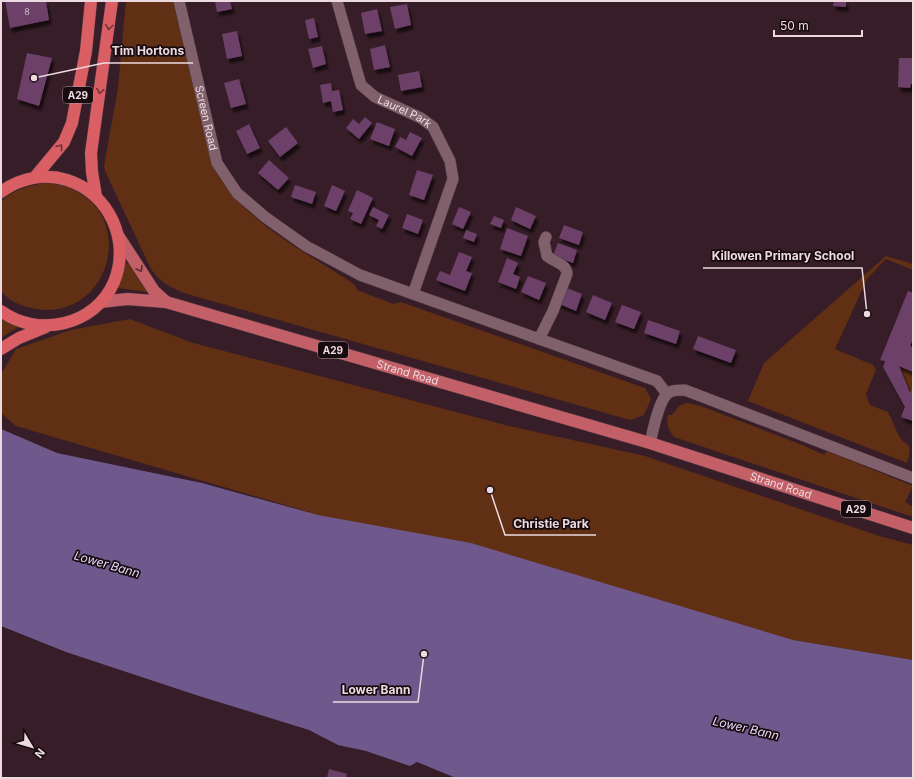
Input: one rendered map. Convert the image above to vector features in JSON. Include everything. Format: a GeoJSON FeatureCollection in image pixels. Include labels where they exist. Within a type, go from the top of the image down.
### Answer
{"type":"FeatureCollection","features":[{"type":"Feature","properties":{"kind":"highway"},"geometry":{"type":"LineString","coordinates":[[82,1],[82,18],[86,51]]}},
{"type":"Feature","properties":{"kind":"highway","name":"A29"},"geometry":{"type":"LineString","coordinates":[[35,177],[59,150],[70,129],[86,51],[91,1]]}},
{"type":"Feature","properties":{"kind":"highway","name":"A29"},"geometry":{"type":"LineString","coordinates":[[96,196],[92,172],[91,153],[112,1]]}},
{"type":"Feature","properties":{"kind":"highway","name":"A29"},"geometry":{"type":"LineString","coordinates":[[1,192],[12,184],[35,177],[57,177],[78,184],[96,196],[110,213],[119,237],[120,260],[114,283],[100,302],[86,315],[74,320],[49,326],[19,338],[1,349]]}},
{"type":"Feature","properties":{"kind":"highway","name":"A29"},"geometry":{"type":"LineString","coordinates":[[1,311],[10,317],[29,325],[49,326]]}},
{"type":"Feature","properties":{"kind":"main road","name":"Strand Road"},"geometry":{"type":"LineString","coordinates":[[119,237],[154,291],[166,302]]}},
{"type":"Feature","properties":{"kind":"main road","name":"Strand Road"},"geometry":{"type":"LineString","coordinates":[[100,302],[127,299],[166,302],[650,443],[913,528]]}},
{"type":"Feature","properties":{"kind":"street","name":"Screen Road"},"geometry":{"type":"LineString","coordinates":[[179,1],[217,163],[237,192],[265,217],[306,246],[360,275],[413,294]]}},
{"type":"Feature","properties":{"kind":"street","name":"Laurel Park"},"geometry":{"type":"LineString","coordinates":[[337,1],[361,85],[375,97],[421,118],[433,127],[450,161],[453,179],[413,294]]}},
{"type":"Feature","properties":{"kind":"street"},"geometry":{"type":"LineString","coordinates":[[539,339],[553,311],[567,274],[567,269],[564,266],[547,256],[544,242],[546,236]]}},
{"type":"Feature","properties":{"kind":"street"},"geometry":{"type":"LineString","coordinates":[[413,294],[657,381],[667,394]]}},
{"type":"Feature","properties":{"kind":"street"},"geometry":{"type":"LineString","coordinates":[[650,443],[661,405],[667,394],[676,389],[685,390],[913,478]]}},
{"type":"Feature","properties":{"kind":"shaded area"},"geometry":{"type":"Polygon","coordinates":[[[126,1],[173,1],[213,167],[225,186],[257,219],[295,247],[354,284],[357,290],[393,304],[401,302],[645,388],[651,399],[644,415],[630,420],[184,293],[162,281],[151,269],[104,166],[118,88],[126,1]]]}},
{"type":"Feature","properties":{"kind":"shaded area"},"geometry":{"type":"Polygon","coordinates":[[[44,183],[65,186],[90,201],[104,221],[109,245],[105,269],[93,289],[74,304],[49,310],[16,303],[1,292],[1,202],[10,194],[26,187],[44,183]]]}},
{"type":"Feature","properties":{"kind":"shaded area"},"geometry":{"type":"Polygon","coordinates":[[[886,256],[913,264],[913,270],[886,259],[867,279],[835,349],[873,365],[876,370],[866,394],[870,405],[888,412],[899,436],[909,446],[910,451],[907,463],[748,401],[764,363],[886,256]]]}},
{"type":"Feature","properties":{"kind":"shaded area"},"geometry":{"type":"Polygon","coordinates":[[[129,263],[147,292],[117,288],[125,264],[129,263]]]}},
{"type":"Feature","properties":{"kind":"shaded area"},"geometry":{"type":"Polygon","coordinates":[[[1,317],[20,326],[1,338],[1,317]]]}},
{"type":"Feature","properties":{"kind":"shaded area"},"geometry":{"type":"Polygon","coordinates":[[[130,319],[190,342],[509,426],[645,456],[879,536],[913,545],[913,660],[793,640],[1,448],[1,429],[71,459],[309,512],[16,426],[1,413],[1,374],[16,349],[71,330],[130,319]]]}},
{"type":"Feature","properties":{"kind":"shaded area"},"geometry":{"type":"Polygon","coordinates":[[[899,366],[913,372],[913,386],[910,393],[899,366]]]}},
{"type":"Feature","properties":{"kind":"shaded area"},"geometry":{"type":"Polygon","coordinates":[[[687,403],[701,406],[824,455],[827,451],[913,486],[905,502],[913,507],[913,517],[674,437],[668,427],[668,415],[672,415],[679,406],[687,403]]]}},
{"type":"Feature","properties":{"kind":"water"},"geometry":{"type":"Polygon","coordinates":[[[1,429],[57,453],[202,483],[318,515],[471,543],[793,640],[913,660],[913,778],[456,778],[417,762],[410,766],[366,751],[338,745],[309,730],[199,696],[66,652],[1,626],[1,429]]]}},
{"type":"Feature","properties":{"kind":"building"},"geometry":{"type":"Polygon","coordinates":[[[5,1],[46,1],[49,20],[10,28],[5,1]]]}},
{"type":"Feature","properties":{"kind":"building"},"geometry":{"type":"Polygon","coordinates":[[[215,1],[230,1],[232,9],[217,12],[215,1]]]}},
{"type":"Feature","properties":{"kind":"building"},"geometry":{"type":"Polygon","coordinates":[[[834,1],[846,1],[846,7],[833,6],[834,1]]]}},
{"type":"Feature","properties":{"kind":"building"},"geometry":{"type":"Polygon","coordinates":[[[407,4],[411,25],[395,29],[390,7],[407,4]]]}},
{"type":"Feature","properties":{"kind":"building"},"geometry":{"type":"Polygon","coordinates":[[[377,9],[382,31],[365,34],[361,13],[377,9]]]}},
{"type":"Feature","properties":{"kind":"building"},"geometry":{"type":"Polygon","coordinates":[[[314,18],[318,37],[309,39],[305,20],[314,18]]]}},
{"type":"Feature","properties":{"kind":"building"},"geometry":{"type":"Polygon","coordinates":[[[237,31],[242,56],[227,59],[222,34],[237,31]]]}},
{"type":"Feature","properties":{"kind":"building"},"geometry":{"type":"Polygon","coordinates":[[[385,45],[390,67],[374,70],[370,49],[385,45]]]}},
{"type":"Feature","properties":{"kind":"building"},"geometry":{"type":"Polygon","coordinates":[[[322,46],[326,64],[313,68],[308,49],[322,46]]]}},
{"type":"Feature","properties":{"kind":"building"},"geometry":{"type":"Polygon","coordinates":[[[27,53],[52,58],[39,106],[17,99],[27,53]]]}},
{"type":"Feature","properties":{"kind":"building"},"geometry":{"type":"Polygon","coordinates":[[[899,58],[912,58],[913,84],[911,84],[910,88],[898,87],[899,58]]]}},
{"type":"Feature","properties":{"kind":"building"},"geometry":{"type":"Polygon","coordinates":[[[419,71],[422,87],[401,91],[398,75],[419,71]]]}},
{"type":"Feature","properties":{"kind":"building"},"geometry":{"type":"Polygon","coordinates":[[[239,79],[246,104],[231,108],[224,83],[239,79]]]}},
{"type":"Feature","properties":{"kind":"building"},"geometry":{"type":"Polygon","coordinates":[[[331,83],[332,91],[339,90],[343,110],[333,112],[331,101],[323,103],[320,85],[331,83]]]}},
{"type":"Feature","properties":{"kind":"building"},"geometry":{"type":"Polygon","coordinates":[[[365,117],[372,123],[359,139],[346,128],[353,119],[359,124],[365,117]]]}},
{"type":"Feature","properties":{"kind":"building"},"geometry":{"type":"Polygon","coordinates":[[[377,122],[395,129],[389,146],[370,139],[377,122]]]}},
{"type":"Feature","properties":{"kind":"building"},"geometry":{"type":"Polygon","coordinates":[[[249,124],[260,148],[247,154],[236,131],[249,124]]]}},
{"type":"Feature","properties":{"kind":"building"},"geometry":{"type":"Polygon","coordinates":[[[286,127],[298,143],[280,157],[268,141],[286,127]]]}},
{"type":"Feature","properties":{"kind":"building"},"geometry":{"type":"Polygon","coordinates":[[[410,132],[422,138],[412,156],[395,147],[400,137],[406,140],[410,132]]]}},
{"type":"Feature","properties":{"kind":"building"},"geometry":{"type":"Polygon","coordinates":[[[269,160],[289,178],[278,190],[258,173],[269,160]]]}},
{"type":"Feature","properties":{"kind":"building"},"geometry":{"type":"Polygon","coordinates":[[[417,170],[433,175],[424,200],[409,195],[417,170]]]}},
{"type":"Feature","properties":{"kind":"building"},"geometry":{"type":"Polygon","coordinates":[[[295,185],[316,192],[312,204],[291,197],[295,185]]]}},
{"type":"Feature","properties":{"kind":"building"},"geometry":{"type":"Polygon","coordinates":[[[332,185],[345,191],[336,211],[324,206],[332,185]]]}},
{"type":"Feature","properties":{"kind":"building"},"geometry":{"type":"Polygon","coordinates":[[[357,190],[373,198],[361,224],[350,219],[353,213],[348,211],[357,190]]]}},
{"type":"Feature","properties":{"kind":"building"},"geometry":{"type":"Polygon","coordinates":[[[373,207],[389,215],[382,229],[376,226],[379,220],[369,215],[373,207]]]}},
{"type":"Feature","properties":{"kind":"building"},"geometry":{"type":"Polygon","coordinates":[[[459,207],[471,212],[463,229],[452,224],[459,207]]]}},
{"type":"Feature","properties":{"kind":"building"},"geometry":{"type":"Polygon","coordinates":[[[516,207],[536,216],[530,229],[511,220],[516,207]]]}},
{"type":"Feature","properties":{"kind":"building"},"geometry":{"type":"Polygon","coordinates":[[[407,214],[423,220],[418,234],[402,228],[407,214]]]}},
{"type":"Feature","properties":{"kind":"building"},"geometry":{"type":"Polygon","coordinates":[[[494,216],[504,220],[501,228],[490,224],[494,216]]]}},
{"type":"Feature","properties":{"kind":"building"},"geometry":{"type":"Polygon","coordinates":[[[564,225],[583,232],[579,245],[559,238],[564,225]]]}},
{"type":"Feature","properties":{"kind":"building"},"geometry":{"type":"Polygon","coordinates":[[[507,228],[528,236],[521,256],[500,249],[507,228]]]}},
{"type":"Feature","properties":{"kind":"building"},"geometry":{"type":"Polygon","coordinates":[[[466,230],[477,234],[474,242],[463,238],[466,230]]]}},
{"type":"Feature","properties":{"kind":"building"},"geometry":{"type":"Polygon","coordinates":[[[558,243],[577,250],[573,263],[553,256],[558,243]]]}},
{"type":"Feature","properties":{"kind":"building"},"geometry":{"type":"Polygon","coordinates":[[[459,252],[472,257],[466,271],[472,273],[465,291],[436,280],[440,271],[450,275],[459,252]]]}},
{"type":"Feature","properties":{"kind":"building"},"geometry":{"type":"Polygon","coordinates":[[[507,258],[518,263],[513,274],[520,277],[516,289],[498,282],[507,258]]]}},
{"type":"Feature","properties":{"kind":"building"},"geometry":{"type":"Polygon","coordinates":[[[528,276],[546,283],[539,300],[521,292],[528,276]]]}},
{"type":"Feature","properties":{"kind":"building"},"geometry":{"type":"Polygon","coordinates":[[[564,287],[582,294],[576,311],[557,303],[564,287]]]}},
{"type":"Feature","properties":{"kind":"building"},"geometry":{"type":"Polygon","coordinates":[[[908,291],[913,293],[913,339],[910,346],[913,347],[913,372],[899,366],[910,393],[913,386],[913,421],[901,417],[905,407],[883,367],[885,361],[880,360],[908,291]]]}},
{"type":"Feature","properties":{"kind":"building"},"geometry":{"type":"Polygon","coordinates":[[[593,295],[612,303],[605,320],[586,312],[593,295]]]}},
{"type":"Feature","properties":{"kind":"building"},"geometry":{"type":"Polygon","coordinates":[[[622,305],[641,312],[634,329],[615,322],[622,305]]]}},
{"type":"Feature","properties":{"kind":"building"},"geometry":{"type":"Polygon","coordinates":[[[648,320],[680,331],[676,344],[644,333],[648,320]]]}},
{"type":"Feature","properties":{"kind":"building"},"geometry":{"type":"Polygon","coordinates":[[[698,336],[736,350],[731,363],[693,349],[698,336]]]}},
{"type":"Feature","properties":{"kind":"building"},"geometry":{"type":"Polygon","coordinates":[[[329,769],[347,774],[346,778],[327,778],[329,769]]]}},
{"type":"Feature","properties":{"kind":"place","name":"Tim Hortons"},"geometry":{"type":"Point","coordinates":[34,78]}},
{"type":"Feature","properties":{"kind":"place","name":"Killowen Primary School"},"geometry":{"type":"Point","coordinates":[867,314]}},
{"type":"Feature","properties":{"kind":"place","name":"Christie Park"},"geometry":{"type":"Point","coordinates":[490,490]}},
{"type":"Feature","properties":{"kind":"place","name":"Lower Bann"},"geometry":{"type":"Point","coordinates":[424,654]}}]}
